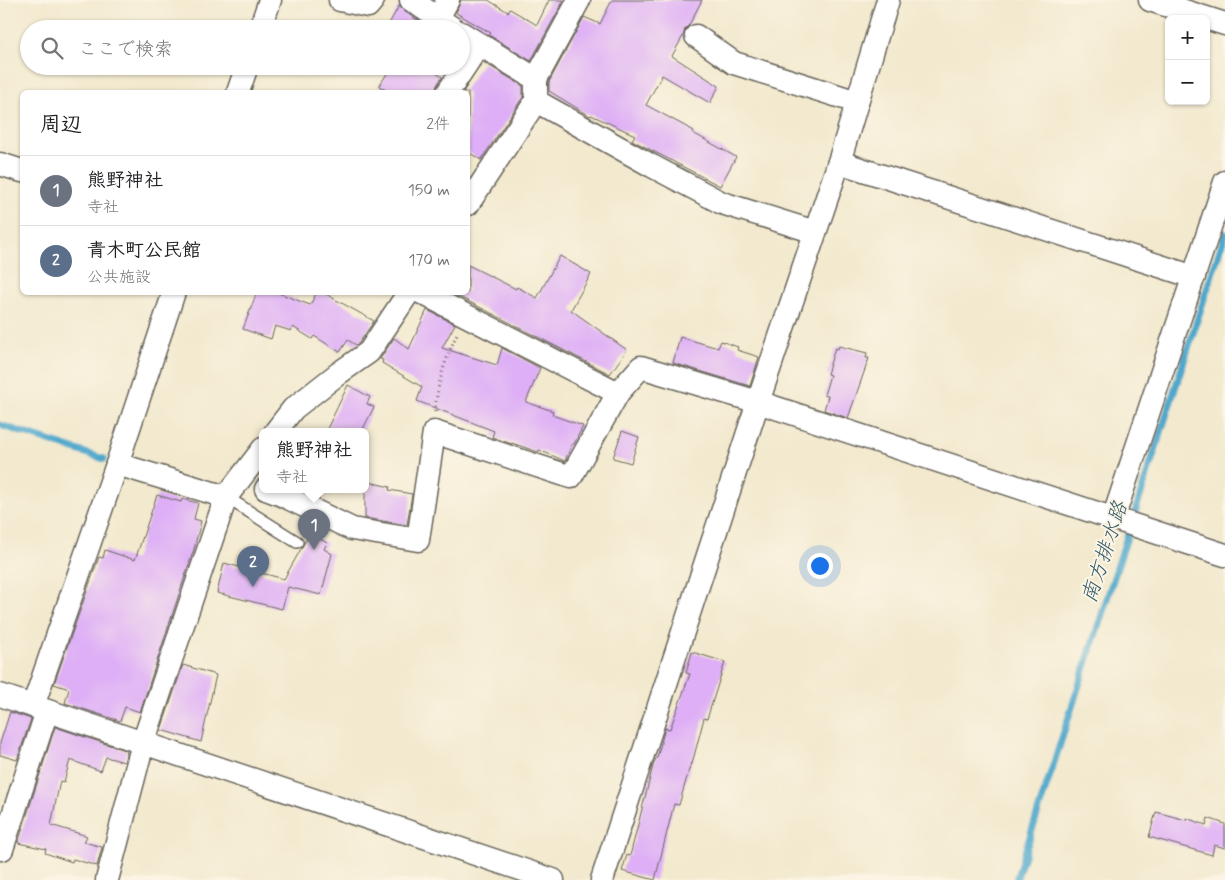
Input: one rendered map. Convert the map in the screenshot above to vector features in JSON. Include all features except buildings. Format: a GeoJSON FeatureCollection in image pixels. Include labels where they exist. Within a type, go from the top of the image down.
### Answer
{"type":"FeatureCollection","features":[{"type":"Feature","properties":{"kind":"street"},"geometry":{"type":"LineString","coordinates":[[263,20],[270,0]]}},
{"type":"Feature","properties":{"kind":"street"},"geometry":{"type":"LineString","coordinates":[[340,0],[368,6],[373,0]]}},
{"type":"Feature","properties":{"kind":"street"},"geometry":{"type":"LineString","coordinates":[[412,0],[447,16]]}},
{"type":"Feature","properties":{"kind":"street"},"geometry":{"type":"LineString","coordinates":[[470,201],[536,90],[579,0]]}},
{"type":"Feature","properties":{"kind":"street"},"geometry":{"type":"LineString","coordinates":[[602,880],[758,402],[839,162],[888,0]]}},
{"type":"Feature","properties":{"kind":"street"},"geometry":{"type":"LineString","coordinates":[[1150,0],[1225,24]]}},
{"type":"Feature","properties":{"kind":"street"},"geometry":{"type":"LineString","coordinates":[[696,36],[734,63],[857,102]]}},
{"type":"Feature","properties":{"kind":"street"},"geometry":{"type":"LineString","coordinates":[[470,39],[536,90],[652,166],[722,203],[815,232]]}},
{"type":"Feature","properties":{"kind":"street"},"geometry":{"type":"LineString","coordinates":[[239,90],[244,75]]}},
{"type":"Feature","properties":{"kind":"street"},"geometry":{"type":"LineString","coordinates":[[449,90],[455,75]]}},
{"type":"Feature","properties":{"kind":"street"},"geometry":{"type":"LineString","coordinates":[[839,162],[1194,277]]}},
{"type":"Feature","properties":{"kind":"street"},"geometry":{"type":"LineString","coordinates":[[0,164],[20,170]]}},
{"type":"Feature","properties":{"kind":"street"},"geometry":{"type":"LineString","coordinates":[[1115,520],[1225,182]]}},
{"type":"Feature","properties":{"kind":"street"},"geometry":{"type":"LineString","coordinates":[[2,848],[40,708],[173,295]]}},
{"type":"Feature","properties":{"kind":"street"},"geometry":{"type":"LineString","coordinates":[[278,428],[293,409],[369,352],[407,295]]}},
{"type":"Feature","properties":{"kind":"street"},"geometry":{"type":"LineString","coordinates":[[426,295],[618,393]]}},
{"type":"Feature","properties":{"kind":"street"},"geometry":{"type":"LineString","coordinates":[[277,493],[352,528],[418,540],[434,432],[571,478],[618,393],[641,367],[758,402],[1225,555]]}},
{"type":"Feature","properties":{"kind":"street"},"geometry":{"type":"LineString","coordinates":[[107,880],[143,742],[226,497],[259,454]]}},
{"type":"Feature","properties":{"kind":"street"},"geometry":{"type":"LineString","coordinates":[[118,464],[226,497]]}},
{"type":"Feature","properties":{"kind":"street"},"geometry":{"type":"LineString","coordinates":[[240,479],[259,486]]}},
{"type":"Feature","properties":{"kind":"street"},"geometry":{"type":"LineString","coordinates":[[0,695],[553,880]]}},
{"type":"Feature","properties":{"kind":"lane"},"geometry":{"type":"LineString","coordinates":[[226,497],[297,542]]}},
{"type":"Feature","properties":{"kind":"path"},"geometry":{"type":"LineString","coordinates":[[434,432],[436,391],[446,356],[466,315]]}},
{"type":"Feature","properties":{"kind":"waterway","name":"南方排水路"},"geometry":{"type":"LineString","coordinates":[[1016,880],[1225,234]]}},
{"type":"Feature","properties":{"kind":"waterway"},"geometry":{"type":"LineString","coordinates":[[0,425],[104,459]]}},
{"type":"Feature","properties":{"kind":"place","name":"熊野神社"},"geometry":{"type":"Point","coordinates":[314,550]}},
{"type":"Feature","properties":{"kind":"place","name":"青木町公民館"},"geometry":{"type":"Point","coordinates":[253,587]}}]}
